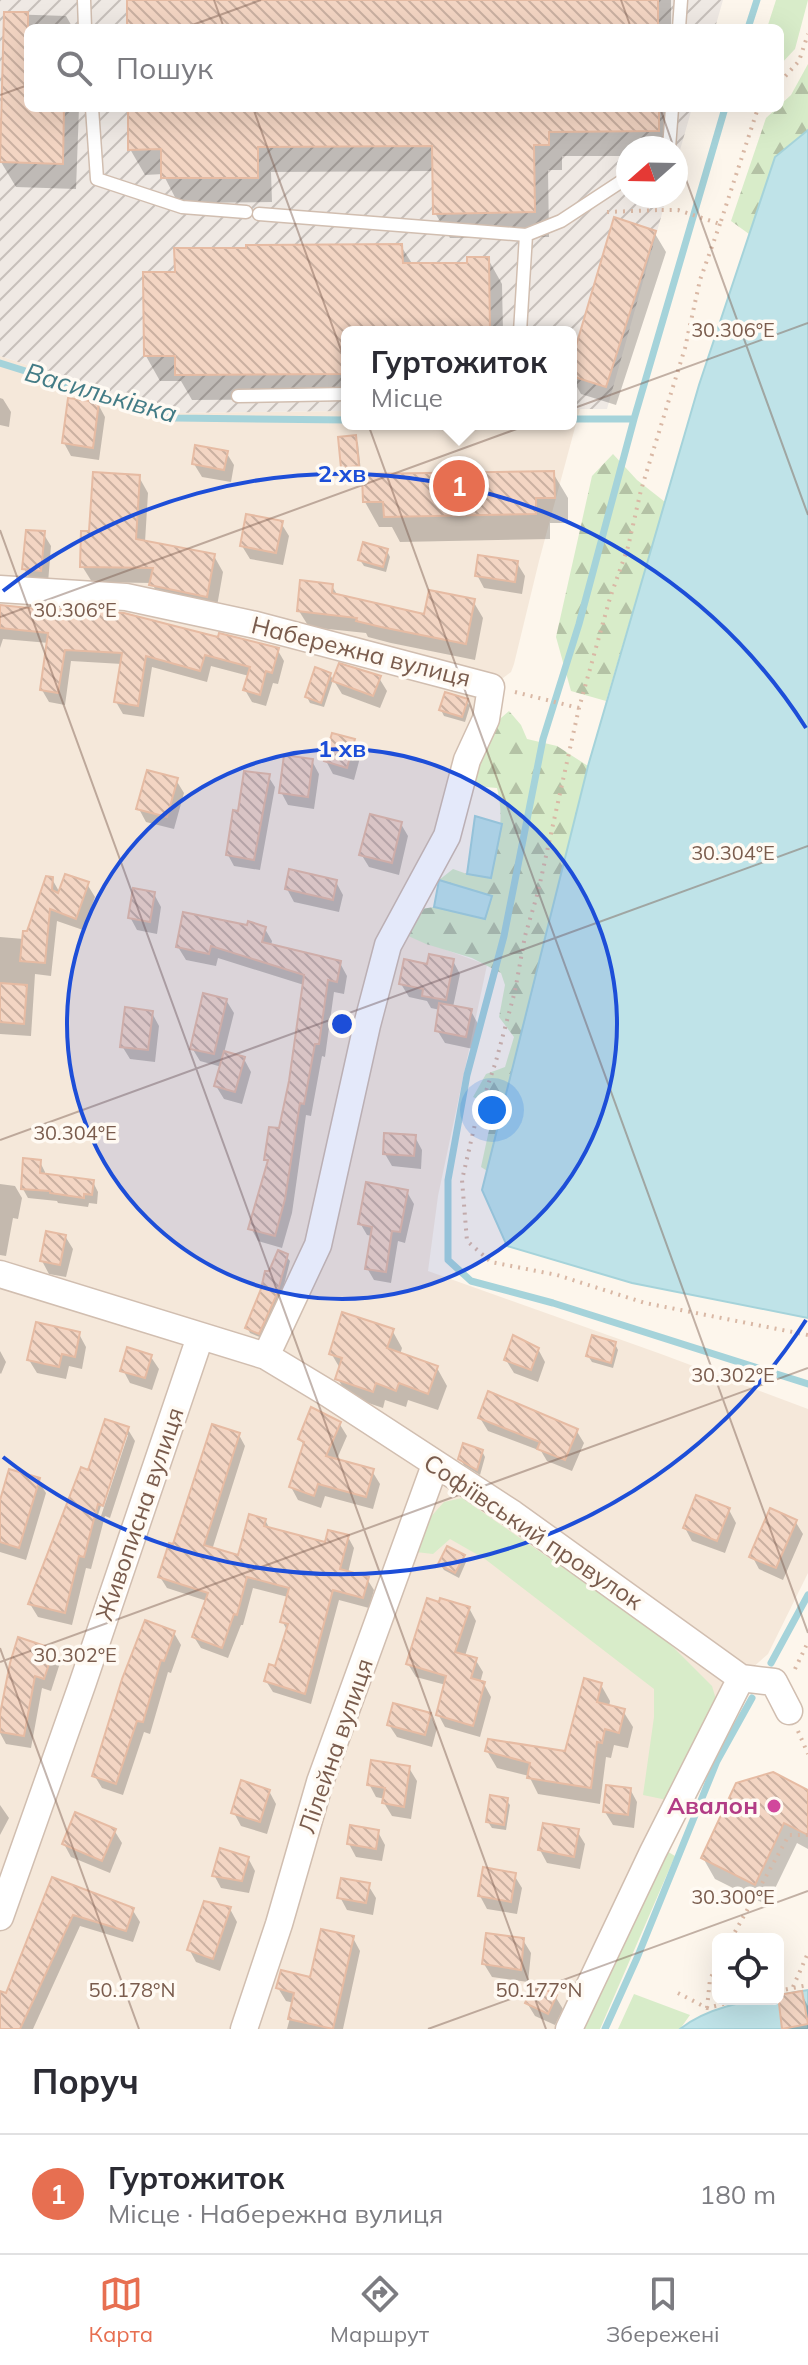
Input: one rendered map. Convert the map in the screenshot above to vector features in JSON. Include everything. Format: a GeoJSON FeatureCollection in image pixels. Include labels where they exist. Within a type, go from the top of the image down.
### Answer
{"type":"FeatureCollection","features":[{"type":"Feature","properties":{"kind":"street","name":"Набережна вулиця"},"geometry":{"type":"LineString","coordinates":[[0,589],[126,597],[256,625],[491,687],[486,719],[467,760],[447,836],[388,945],[318,1245],[266,1356]]}},
{"type":"Feature","properties":{"kind":"street","name":"Софіївський провулок"},"geometry":{"type":"LineString","coordinates":[[0,1274],[266,1356],[513,1514],[741,1678],[774,1682],[789,1711]]}},
{"type":"Feature","properties":{"kind":"street","name":"Живописна вулиця"},"geometry":{"type":"LineString","coordinates":[[0,1917],[200,1337]]}},
{"type":"Feature","properties":{"kind":"street","name":"Лілейна вулиця"},"geometry":{"type":"LineString","coordinates":[[244,2029],[279,1924],[320,1782],[435,1465]]}},
{"type":"Feature","properties":{"kind":"street"},"geometry":{"type":"LineString","coordinates":[[569,2029],[653,1852],[741,1678]]}},
{"type":"Feature","properties":{"kind":"lane"},"geometry":{"type":"LineString","coordinates":[[84,0],[85,24]]}},
{"type":"Feature","properties":{"kind":"lane"},"geometry":{"type":"LineString","coordinates":[[679,24],[681,0]]}},
{"type":"Feature","properties":{"kind":"lane"},"geometry":{"type":"LineString","coordinates":[[92,112],[97,179],[182,207],[526,235],[561,221],[616,185]]}},
{"type":"Feature","properties":{"kind":"lane"},"geometry":{"type":"LineString","coordinates":[[670,136],[672,112]]}},
{"type":"Feature","properties":{"kind":"lane"},"geometry":{"type":"LineString","coordinates":[[520,326],[526,235]]}},
{"type":"Feature","properties":{"kind":"lane"},"geometry":{"type":"LineString","coordinates":[[238,396],[341,394]]}},
{"type":"Feature","properties":{"kind":"path"},"geometry":{"type":"LineString","coordinates":[[784,78],[799,61],[808,34]]}},
{"type":"Feature","properties":{"kind":"path"},"geometry":{"type":"LineString","coordinates":[[799,61],[808,64]]}},
{"type":"Feature","properties":{"kind":"path"},"geometry":{"type":"LineString","coordinates":[[757,112],[700,280],[685,348],[579,708],[515,991],[475,1124],[462,1180],[467,1241],[491,1262],[557,1275],[645,1303],[808,1335]]}},
{"type":"Feature","properties":{"kind":"path"},"geometry":{"type":"LineString","coordinates":[[598,213],[678,210],[720,224]]}},
{"type":"Feature","properties":{"kind":"path"},"geometry":{"type":"LineString","coordinates":[[539,698],[579,708]]}},
{"type":"Feature","properties":{"kind":"path"},"geometry":{"type":"LineString","coordinates":[[734,1933],[789,1835],[808,1835]]}},
{"type":"Feature","properties":{"kind":"path"},"geometry":{"type":"LineString","coordinates":[[793,1987],[808,1953]]}},
{"type":"Feature","properties":{"kind":"path"},"geometry":{"type":"LineString","coordinates":[[707,2008],[712,1975]]}},
{"type":"Feature","properties":{"kind":"path"},"geometry":{"type":"LineString","coordinates":[[784,1989],[808,1985]]}},
{"type":"Feature","properties":{"kind":"path"},"geometry":{"type":"LineString","coordinates":[[678,1993],[707,2008],[719,2005]]}},
{"type":"Feature","properties":{"kind":"shaded area"},"geometry":{"type":"Polygon","coordinates":[[[0,0],[723,0],[716,24],[24,24],[24,112],[691,112],[684,136],[616,136],[616,208],[664,208],[607,409],[577,409],[577,326],[341,326],[341,411],[171,413],[0,356],[0,0]]]}},
{"type":"Feature","properties":{"kind":"shaded area"},"geometry":{"type":"Polygon","coordinates":[[[0,356],[171,413],[341,411],[341,430],[574,430],[514,664],[511,672],[491,687],[406,935],[487,965],[438,1196],[428,1271],[808,1409],[808,1573],[768,1654],[741,1678],[569,2029],[0,2029],[0,356]]]}},
{"type":"Feature","properties":{"kind":"green space"},"geometry":{"type":"Polygon","coordinates":[[[776,0],[808,0],[795,49],[784,61],[784,24],[768,24],[776,0]]]}},
{"type":"Feature","properties":{"kind":"green space"},"geometry":{"type":"Polygon","coordinates":[[[808,64],[808,130],[775,157],[749,234],[731,221],[766,118],[773,112],[784,112],[784,101],[791,95],[808,64]]]}},
{"type":"Feature","properties":{"kind":"green space"},"geometry":{"type":"Polygon","coordinates":[[[613,454],[637,480],[665,502],[606,701],[571,691],[556,637],[592,476],[613,454]]]}},
{"type":"Feature","properties":{"kind":"green space"},"geometry":{"type":"Polygon","coordinates":[[[509,711],[521,725],[527,739],[557,746],[588,766],[579,913],[506,1183],[481,1167],[494,1107],[473,1097],[486,1074],[505,1067],[514,1037],[499,1017],[505,985],[501,973],[472,958],[406,935],[415,910],[434,907],[484,919],[491,896],[439,880],[453,869],[491,877],[500,832],[499,799],[497,788],[473,786],[474,765],[494,724],[509,711]]]}},
{"type":"Feature","properties":{"kind":"green space"},"geometry":{"type":"Polygon","coordinates":[[[462,1498],[662,1636],[712,1686],[718,1706],[667,1800],[643,1795],[654,1717],[654,1689],[485,1559],[450,1539],[433,1554],[416,1552],[419,1530],[444,1502],[462,1498]]]}},
{"type":"Feature","properties":{"kind":"green space"},"geometry":{"type":"Polygon","coordinates":[[[665,1850],[675,1856],[600,2029],[582,2029],[665,1850]]]}},
{"type":"Feature","properties":{"kind":"green space"},"geometry":{"type":"Polygon","coordinates":[[[634,1994],[690,2015],[680,2029],[618,2029],[634,1994]]]}},
{"type":"Feature","properties":{"kind":"water"},"geometry":{"type":"Polygon","coordinates":[[[808,130],[808,1318],[632,1283],[507,1246],[482,1190],[588,766],[699,385],[775,157],[808,130]]]}},
{"type":"Feature","properties":{"kind":"water"},"geometry":{"type":"Polygon","coordinates":[[[475,816],[502,824],[491,878],[467,874],[475,816]]]}},
{"type":"Feature","properties":{"kind":"water"},"geometry":{"type":"Polygon","coordinates":[[[439,880],[492,896],[485,919],[434,907],[439,880]]]}},
{"type":"Feature","properties":{"kind":"water"},"geometry":{"type":"Polygon","coordinates":[[[808,1990],[808,2029],[680,2029],[726,2006],[784,2005],[784,1994],[808,1990]]]}},
{"type":"Feature","properties":{"kind":"building"},"geometry":{"type":"Polygon","coordinates":[[[127,0],[658,0],[658,24],[127,24],[127,0]]]}},
{"type":"Feature","properties":{"kind":"building"},"geometry":{"type":"Polygon","coordinates":[[[4,12],[28,12],[28,24],[24,24],[24,112],[64,112],[63,164],[0,162],[4,12]]]}},
{"type":"Feature","properties":{"kind":"building"},"geometry":{"type":"Polygon","coordinates":[[[128,112],[659,112],[659,131],[549,132],[549,145],[534,145],[535,212],[433,214],[432,146],[258,147],[258,178],[161,178],[161,149],[128,150],[128,112]]]}},
{"type":"Feature","properties":{"kind":"building"},"geometry":{"type":"Polygon","coordinates":[[[614,217],[656,231],[606,387],[577,378],[577,343],[614,217]]]}},
{"type":"Feature","properties":{"kind":"building"},"geometry":{"type":"Polygon","coordinates":[[[402,244],[403,263],[467,263],[467,257],[489,257],[490,326],[341,326],[341,374],[175,375],[175,356],[144,356],[143,272],[175,272],[174,248],[246,248],[246,245],[402,244]]]}},
{"type":"Feature","properties":{"kind":"building"},"geometry":{"type":"Polygon","coordinates":[[[68,398],[99,402],[93,448],[62,443],[68,398]]]}},
{"type":"Feature","properties":{"kind":"building"},"geometry":{"type":"Polygon","coordinates":[[[356,435],[359,466],[341,468],[338,437],[356,435]]]}},
{"type":"Feature","properties":{"kind":"building"},"geometry":{"type":"Polygon","coordinates":[[[195,445],[228,451],[224,470],[192,464],[195,445]]]}},
{"type":"Feature","properties":{"kind":"building"},"geometry":{"type":"Polygon","coordinates":[[[554,471],[555,498],[536,498],[536,514],[384,517],[383,502],[363,502],[362,474],[554,471]]]}},
{"type":"Feature","properties":{"kind":"building"},"geometry":{"type":"Polygon","coordinates":[[[93,472],[140,475],[136,539],[215,554],[207,597],[149,585],[153,568],[80,567],[81,531],[89,531],[93,472]]]}},
{"type":"Feature","properties":{"kind":"building"},"geometry":{"type":"Polygon","coordinates":[[[246,514],[283,521],[276,553],[240,546],[246,514]]]}},
{"type":"Feature","properties":{"kind":"building"},"geometry":{"type":"Polygon","coordinates":[[[26,530],[45,531],[41,571],[22,569],[26,530]]]}},
{"type":"Feature","properties":{"kind":"building"},"geometry":{"type":"Polygon","coordinates":[[[363,542],[388,549],[383,567],[358,560],[363,542]]]}},
{"type":"Feature","properties":{"kind":"building"},"geometry":{"type":"Polygon","coordinates":[[[478,555],[518,561],[515,582],[475,576],[478,555]]]}},
{"type":"Feature","properties":{"kind":"building"},"geometry":{"type":"Polygon","coordinates":[[[300,580],[333,584],[332,593],[424,614],[429,590],[475,599],[466,644],[381,627],[356,621],[357,618],[297,611],[300,580]]]}},
{"type":"Feature","properties":{"kind":"building"},"geometry":{"type":"Polygon","coordinates":[[[0,605],[97,615],[97,611],[124,613],[218,637],[219,633],[279,648],[272,673],[266,671],[260,695],[243,690],[250,667],[205,655],[200,671],[146,656],[138,706],[114,702],[122,653],[65,650],[58,693],[40,690],[48,633],[0,628],[0,605]]]}},
{"type":"Feature","properties":{"kind":"building"},"geometry":{"type":"Polygon","coordinates":[[[339,663],[381,676],[373,696],[332,681],[339,663]]]}},
{"type":"Feature","properties":{"kind":"building"},"geometry":{"type":"Polygon","coordinates":[[[315,667],[331,673],[321,703],[305,697],[315,667]]]}},
{"type":"Feature","properties":{"kind":"building"},"geometry":{"type":"Polygon","coordinates":[[[445,692],[468,699],[462,717],[439,710],[445,692]]]}},
{"type":"Feature","properties":{"kind":"building"},"geometry":{"type":"Polygon","coordinates":[[[332,733],[355,739],[347,768],[324,761],[332,733]]]}},
{"type":"Feature","properties":{"kind":"building"},"geometry":{"type":"Polygon","coordinates":[[[284,755],[313,759],[308,797],[279,793],[284,755]]]}},
{"type":"Feature","properties":{"kind":"building"},"geometry":{"type":"Polygon","coordinates":[[[147,770],[178,778],[167,817],[136,809],[147,770]]]}},
{"type":"Feature","properties":{"kind":"building"},"geometry":{"type":"Polygon","coordinates":[[[244,771],[270,774],[254,860],[226,855],[233,810],[238,811],[244,771]]]}},
{"type":"Feature","properties":{"kind":"building"},"geometry":{"type":"Polygon","coordinates":[[[370,814],[402,822],[392,863],[359,855],[370,814]]]}},
{"type":"Feature","properties":{"kind":"building"},"geometry":{"type":"Polygon","coordinates":[[[289,869],[337,880],[333,900],[285,889],[289,869]]]}},
{"type":"Feature","properties":{"kind":"building"},"geometry":{"type":"Polygon","coordinates":[[[65,874],[89,882],[76,919],[50,909],[45,963],[20,961],[23,931],[27,931],[46,876],[53,877],[52,890],[58,893],[65,874]]]}},
{"type":"Feature","properties":{"kind":"building"},"geometry":{"type":"Polygon","coordinates":[[[133,888],[155,892],[150,922],[128,918],[133,888]]]}},
{"type":"Feature","properties":{"kind":"building"},"geometry":{"type":"Polygon","coordinates":[[[183,912],[247,925],[248,921],[266,927],[262,942],[341,961],[337,982],[328,980],[319,1044],[315,1044],[304,1104],[300,1103],[285,1199],[275,1236],[248,1229],[268,1160],[264,1160],[269,1127],[279,1128],[304,975],[211,946],[209,954],[176,947],[183,912]]]}},
{"type":"Feature","properties":{"kind":"building"},"geometry":{"type":"Polygon","coordinates":[[[429,954],[454,959],[446,1000],[422,996],[423,989],[399,984],[404,959],[427,964],[429,954]]]}},
{"type":"Feature","properties":{"kind":"building"},"geometry":{"type":"Polygon","coordinates":[[[0,983],[27,985],[24,1024],[0,1022],[0,983]]]}},
{"type":"Feature","properties":{"kind":"building"},"geometry":{"type":"Polygon","coordinates":[[[203,993],[227,999],[214,1054],[190,1049],[203,993]]]}},
{"type":"Feature","properties":{"kind":"building"},"geometry":{"type":"Polygon","coordinates":[[[439,1003],[472,1009],[466,1037],[435,1031],[439,1003]]]}},
{"type":"Feature","properties":{"kind":"building"},"geometry":{"type":"Polygon","coordinates":[[[125,1007],[153,1011],[148,1050],[120,1047],[125,1007]]]}},
{"type":"Feature","properties":{"kind":"building"},"geometry":{"type":"Polygon","coordinates":[[[224,1051],[245,1057],[235,1092],[214,1086],[224,1051]]]}},
{"type":"Feature","properties":{"kind":"building"},"geometry":{"type":"Polygon","coordinates":[[[384,1133],[416,1135],[414,1156],[383,1154],[384,1133]]]}},
{"type":"Feature","properties":{"kind":"building"},"geometry":{"type":"Polygon","coordinates":[[[23,1158],[41,1160],[40,1173],[94,1180],[92,1195],[84,1194],[84,1198],[21,1189],[23,1158]]]}},
{"type":"Feature","properties":{"kind":"building"},"geometry":{"type":"Polygon","coordinates":[[[366,1182],[408,1190],[400,1232],[392,1231],[386,1272],[365,1269],[372,1227],[358,1224],[366,1182]]]}},
{"type":"Feature","properties":{"kind":"building"},"geometry":{"type":"Polygon","coordinates":[[[46,1231],[66,1235],[60,1265],[40,1261],[46,1231]]]}},
{"type":"Feature","properties":{"kind":"building"},"geometry":{"type":"Polygon","coordinates":[[[278,1250],[288,1254],[277,1294],[259,1334],[245,1328],[265,1271],[269,1271],[278,1250]]]}},
{"type":"Feature","properties":{"kind":"building"},"geometry":{"type":"Polygon","coordinates":[[[342,1312],[394,1329],[387,1348],[438,1366],[428,1394],[399,1383],[396,1391],[376,1383],[373,1392],[335,1379],[342,1358],[329,1354],[342,1312]]]}},
{"type":"Feature","properties":{"kind":"building"},"geometry":{"type":"Polygon","coordinates":[[[36,1322],[80,1332],[75,1357],[62,1354],[59,1367],[27,1360],[36,1322]]]}},
{"type":"Feature","properties":{"kind":"building"},"geometry":{"type":"Polygon","coordinates":[[[513,1335],[539,1348],[531,1370],[504,1360],[513,1335]]]}},
{"type":"Feature","properties":{"kind":"building"},"geometry":{"type":"Polygon","coordinates":[[[592,1335],[616,1342],[611,1363],[586,1356],[592,1335]]]}},
{"type":"Feature","properties":{"kind":"building"},"geometry":{"type":"Polygon","coordinates":[[[127,1347],[152,1355],[145,1378],[120,1371],[127,1347]]]}},
{"type":"Feature","properties":{"kind":"building"},"geometry":{"type":"Polygon","coordinates":[[[488,1391],[578,1429],[565,1460],[537,1449],[540,1442],[478,1418],[488,1391]]]}},
{"type":"Feature","properties":{"kind":"building"},"geometry":{"type":"Polygon","coordinates":[[[311,1407],[341,1422],[326,1456],[374,1469],[366,1497],[318,1484],[314,1496],[289,1487],[304,1442],[298,1439],[311,1407]]]}},
{"type":"Feature","properties":{"kind":"building"},"geometry":{"type":"Polygon","coordinates":[[[105,1419],[129,1427],[103,1506],[98,1504],[84,1557],[79,1556],[65,1613],[28,1604],[81,1467],[88,1470],[105,1419]]]}},
{"type":"Feature","properties":{"kind":"building"},"geometry":{"type":"Polygon","coordinates":[[[212,1424],[240,1433],[204,1545],[238,1555],[249,1514],[266,1519],[264,1526],[325,1542],[328,1530],[349,1535],[340,1569],[369,1577],[363,1598],[333,1590],[305,1694],[264,1681],[269,1664],[275,1666],[288,1624],[280,1622],[289,1588],[247,1577],[237,1615],[234,1614],[222,1648],[192,1637],[208,1593],[158,1577],[169,1543],[173,1544],[212,1424]]]}},
{"type":"Feature","properties":{"kind":"building"},"geometry":{"type":"Polygon","coordinates":[[[463,1443],[483,1450],[477,1470],[458,1459],[463,1443]]]}},
{"type":"Feature","properties":{"kind":"building"},"geometry":{"type":"Polygon","coordinates":[[[9,1469],[40,1478],[19,1548],[0,1542],[0,1500],[9,1469]]]}},
{"type":"Feature","properties":{"kind":"building"},"geometry":{"type":"Polygon","coordinates":[[[696,1495],[730,1508],[717,1541],[683,1528],[696,1495]]]}},
{"type":"Feature","properties":{"kind":"building"},"geometry":{"type":"Polygon","coordinates":[[[770,1508],[797,1520],[776,1568],[749,1557],[770,1508]]]}},
{"type":"Feature","properties":{"kind":"building"},"geometry":{"type":"Polygon","coordinates":[[[447,1546],[465,1555],[455,1573],[438,1564],[447,1546]]]}},
{"type":"Feature","properties":{"kind":"building"},"geometry":{"type":"Polygon","coordinates":[[[427,1598],[439,1602],[440,1598],[470,1607],[455,1652],[477,1658],[471,1678],[485,1682],[473,1726],[436,1715],[446,1676],[406,1664],[427,1598]]]}},
{"type":"Feature","properties":{"kind":"building"},"geometry":{"type":"Polygon","coordinates":[[[145,1620],[175,1631],[164,1661],[161,1660],[143,1722],[137,1721],[116,1784],[92,1776],[122,1679],[145,1620]]]}},
{"type":"Feature","properties":{"kind":"building"},"geometry":{"type":"Polygon","coordinates":[[[18,1637],[54,1649],[44,1679],[35,1676],[24,1736],[0,1732],[0,1714],[18,1637]]]}},
{"type":"Feature","properties":{"kind":"building"},"geometry":{"type":"Polygon","coordinates":[[[584,1678],[602,1683],[597,1702],[625,1709],[619,1733],[605,1729],[602,1743],[597,1742],[591,1788],[527,1778],[530,1763],[485,1751],[488,1739],[565,1751],[584,1678]]]}},
{"type":"Feature","properties":{"kind":"building"},"geometry":{"type":"Polygon","coordinates":[[[393,1703],[431,1713],[425,1735],[387,1725],[393,1703]]]}},
{"type":"Feature","properties":{"kind":"building"},"geometry":{"type":"Polygon","coordinates":[[[371,1760],[410,1766],[404,1807],[382,1803],[385,1788],[367,1785],[371,1760]]]}},
{"type":"Feature","properties":{"kind":"building"},"geometry":{"type":"Polygon","coordinates":[[[773,1772],[808,1790],[808,1835],[784,1823],[755,1885],[701,1858],[736,1783],[773,1772]]]}},
{"type":"Feature","properties":{"kind":"building"},"geometry":{"type":"Polygon","coordinates":[[[241,1780],[270,1790],[260,1822],[231,1813],[241,1780]]]}},
{"type":"Feature","properties":{"kind":"building"},"geometry":{"type":"Polygon","coordinates":[[[606,1785],[631,1788],[628,1815],[603,1812],[606,1785]]]}},
{"type":"Feature","properties":{"kind":"building"},"geometry":{"type":"Polygon","coordinates":[[[490,1795],[508,1798],[504,1825],[486,1822],[490,1795]]]}},
{"type":"Feature","properties":{"kind":"building"},"geometry":{"type":"Polygon","coordinates":[[[75,1812],[116,1829],[102,1861],[62,1844],[75,1812]]]}},
{"type":"Feature","properties":{"kind":"building"},"geometry":{"type":"Polygon","coordinates":[[[543,1823],[579,1829],[574,1857],[538,1850],[543,1823]]]}},
{"type":"Feature","properties":{"kind":"building"},"geometry":{"type":"Polygon","coordinates":[[[350,1825],[379,1830],[376,1849],[347,1844],[350,1825]]]}},
{"type":"Feature","properties":{"kind":"building"},"geometry":{"type":"Polygon","coordinates":[[[220,1848],[249,1857],[242,1881],[212,1876],[220,1848]]]}},
{"type":"Feature","properties":{"kind":"building"},"geometry":{"type":"Polygon","coordinates":[[[483,1867],[516,1873],[511,1902],[478,1896],[483,1867]]]}},
{"type":"Feature","properties":{"kind":"building"},"geometry":{"type":"Polygon","coordinates":[[[52,1877],[134,1908],[126,1931],[73,1915],[20,2029],[0,2029],[0,1991],[6,1993],[52,1877]]]}},
{"type":"Feature","properties":{"kind":"building"},"geometry":{"type":"Polygon","coordinates":[[[341,1878],[370,1883],[366,1903],[337,1898],[341,1878]]]}},
{"type":"Feature","properties":{"kind":"building"},"geometry":{"type":"Polygon","coordinates":[[[204,1901],[231,1907],[213,1959],[187,1950],[204,1901]]]}},
{"type":"Feature","properties":{"kind":"building"},"geometry":{"type":"Polygon","coordinates":[[[321,1929],[354,1936],[333,2029],[288,2019],[294,1993],[276,1988],[281,1970],[310,1977],[321,1929]]]}},
{"type":"Feature","properties":{"kind":"building"},"geometry":{"type":"Polygon","coordinates":[[[486,1933],[524,1938],[521,1970],[482,1964],[486,1933]]]}},
{"type":"Feature","properties":{"kind":"building"},"geometry":{"type":"Polygon","coordinates":[[[534,1984],[557,1995],[548,2014],[525,2003],[534,1984]]]}},
{"type":"Feature","properties":{"kind":"building"},"geometry":{"type":"Polygon","coordinates":[[[802,1991],[808,2024],[782,2029],[779,2005],[784,2005],[784,1994],[802,1991]]]}},
{"type":"Feature","properties":{"kind":"waterway","name":"Васильківка"},"geometry":{"type":"LineString","coordinates":[[749,24],[757,0]]}},
{"type":"Feature","properties":{"kind":"waterway"},"geometry":{"type":"LineString","coordinates":[[724,112],[634,419],[579,624],[543,739],[504,936],[467,1075],[448,1180],[448,1260],[471,1281],[553,1303],[808,1384]]}},
{"type":"Feature","properties":{"kind":"waterway","name":"Васильківка"},"geometry":{"type":"LineString","coordinates":[[0,363],[175,418],[341,420]]}},
{"type":"Feature","properties":{"kind":"waterway","name":"Васильківка"},"geometry":{"type":"LineString","coordinates":[[577,419],[634,419]]}},
{"type":"Feature","properties":{"kind":"waterway"},"geometry":{"type":"LineString","coordinates":[[771,1663],[808,1595]]}},
{"type":"Feature","properties":{"kind":"waterway"},"geometry":{"type":"LineString","coordinates":[[605,2029],[717,1761],[752,1698]]}},
{"type":"Feature","properties":{"kind":"place","name":"Гуртожиток"},"geometry":{"type":"Point","coordinates":[459,486]}},
{"type":"Feature","properties":{"kind":"place","name":"Авалон"},"geometry":{"type":"Point","coordinates":[774,1806]}}]}
